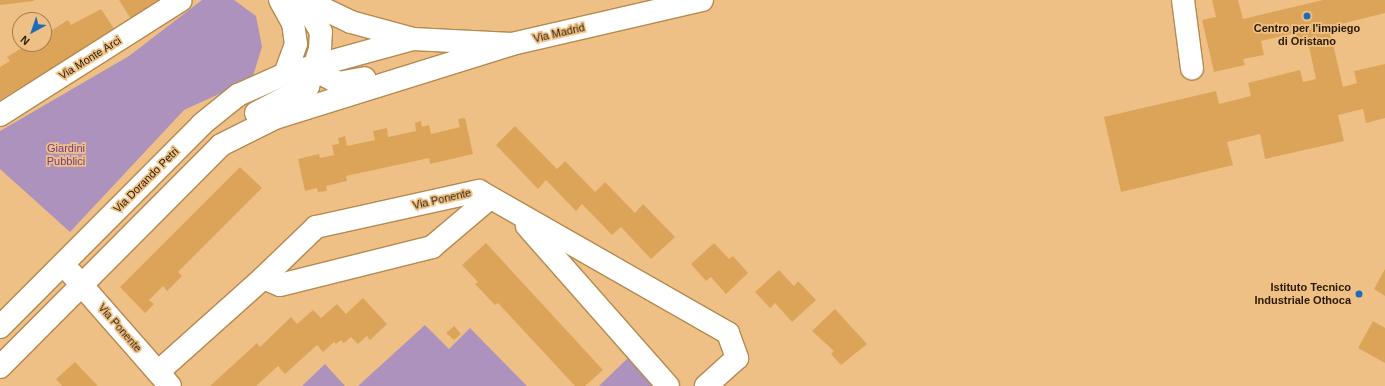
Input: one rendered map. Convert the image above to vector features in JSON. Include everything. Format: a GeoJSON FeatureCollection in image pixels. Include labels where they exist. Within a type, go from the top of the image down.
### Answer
{"type":"FeatureCollection","features":[{"type":"Feature","properties":{"kind":"street","name":"Via Monte Arci"},"geometry":{"type":"LineString","coordinates":[[0,115],[181,0]]}},
{"type":"Feature","properties":{"kind":"street"},"geometry":{"type":"LineString","coordinates":[[280,0],[294,23],[296,44],[285,74]]}},
{"type":"Feature","properties":{"kind":"street"},"geometry":{"type":"LineString","coordinates":[[285,0],[300,16],[308,34],[314,66],[326,76],[338,82],[442,65]]}},
{"type":"Feature","properties":{"kind":"street"},"geometry":{"type":"LineString","coordinates":[[0,367],[245,118],[308,86],[320,49],[321,32],[307,8],[294,0]]}},
{"type":"Feature","properties":{"kind":"street"},"geometry":{"type":"LineString","coordinates":[[306,0],[351,22],[413,39]]}},
{"type":"Feature","properties":{"kind":"street","name":"Via Madrid"},"geometry":{"type":"LineString","coordinates":[[413,39],[512,44],[702,0]]}},
{"type":"Feature","properties":{"kind":"street"},"geometry":{"type":"LineString","coordinates":[[1183,0],[1192,68]]}},
{"type":"Feature","properties":{"kind":"street","name":"Via Dorando Petri"},"geometry":{"type":"LineString","coordinates":[[0,327],[202,124],[238,95],[285,74],[413,39]]}},
{"type":"Feature","properties":{"kind":"street"},"geometry":{"type":"LineString","coordinates":[[221,144],[275,118],[512,44]]}},
{"type":"Feature","properties":{"kind":"street","name":"Via Ponente"},"geometry":{"type":"LineString","coordinates":[[81,284],[164,379],[263,278],[316,228],[479,191],[728,333],[736,358],[706,386]]}},
{"type":"Feature","properties":{"kind":"street"},"geometry":{"type":"LineString","coordinates":[[263,278],[280,285],[432,247],[490,198]]}},
{"type":"Feature","properties":{"kind":"street"},"geometry":{"type":"LineString","coordinates":[[516,213],[668,386]]}},
{"type":"Feature","properties":{"kind":"street"},"geometry":{"type":"LineString","coordinates":[[62,264],[81,284]]}},
{"type":"Feature","properties":{"kind":"green space","name":"Giardini Pubblici"},"geometry":{"type":"Polygon","coordinates":[[[202,0],[234,0],[256,16],[262,47],[252,79],[184,110],[70,232],[0,169],[0,131],[129,56],[202,0]]]}},
{"type":"Feature","properties":{"kind":"green space"},"geometry":{"type":"Polygon","coordinates":[[[425,325],[449,349],[470,328],[527,386],[358,386],[425,325]]]}},
{"type":"Feature","properties":{"kind":"green space"},"geometry":{"type":"Polygon","coordinates":[[[629,357],[659,386],[599,386],[629,357]]]}},
{"type":"Feature","properties":{"kind":"green space"},"geometry":{"type":"Polygon","coordinates":[[[325,364],[345,386],[302,386],[325,364]]]}},
{"type":"Feature","properties":{"kind":"building"},"geometry":{"type":"Polygon","coordinates":[[[0,0],[34,0],[34,1],[0,5],[0,0]]]}},
{"type":"Feature","properties":{"kind":"building"},"geometry":{"type":"Polygon","coordinates":[[[119,0],[161,0],[131,19],[119,0]]]}},
{"type":"Feature","properties":{"kind":"building"},"geometry":{"type":"Polygon","coordinates":[[[1212,0],[1238,0],[1243,19],[1323,0],[1385,0],[1385,13],[1329,27],[1343,87],[1357,83],[1354,71],[1385,64],[1385,118],[1366,123],[1363,109],[1338,115],[1344,141],[1265,159],[1260,134],[1227,142],[1233,165],[1121,192],[1104,117],[1216,91],[1219,104],[1251,96],[1248,83],[1300,70],[1303,82],[1316,79],[1308,42],[1298,44],[1295,33],[1261,41],[1264,55],[1243,59],[1245,65],[1214,72],[1202,20],[1216,17],[1212,0]]]}},
{"type":"Feature","properties":{"kind":"building"},"geometry":{"type":"Polygon","coordinates":[[[101,9],[115,30],[0,100],[0,67],[10,61],[7,57],[15,52],[52,52],[52,30],[68,20],[71,25],[101,9]]]}},
{"type":"Feature","properties":{"kind":"building"},"geometry":{"type":"Polygon","coordinates":[[[465,118],[473,154],[430,164],[429,158],[346,176],[347,181],[326,186],[327,191],[318,192],[317,188],[305,191],[298,159],[319,154],[320,158],[334,155],[332,145],[339,144],[338,138],[345,136],[347,146],[375,140],[373,131],[387,128],[388,137],[416,131],[415,123],[421,121],[422,127],[429,125],[431,134],[460,127],[458,119],[465,118]]]}},
{"type":"Feature","properties":{"kind":"building"},"geometry":{"type":"Polygon","coordinates":[[[515,126],[557,169],[565,161],[595,192],[605,182],[635,213],[643,204],[675,237],[651,259],[621,227],[612,235],[582,204],[576,211],[546,180],[538,189],[496,145],[515,126]]]}},
{"type":"Feature","properties":{"kind":"building"},"geometry":{"type":"Polygon","coordinates":[[[240,167],[262,188],[178,272],[182,276],[167,291],[163,286],[149,300],[154,304],[145,313],[120,287],[240,167]]]}},
{"type":"Feature","properties":{"kind":"building"},"geometry":{"type":"Polygon","coordinates":[[[486,243],[603,370],[585,386],[575,386],[498,303],[495,305],[475,284],[478,282],[462,265],[486,243]]]}},
{"type":"Feature","properties":{"kind":"building"},"geometry":{"type":"Polygon","coordinates":[[[714,243],[729,259],[733,256],[748,273],[726,294],[711,277],[706,281],[691,264],[714,243]]]}},
{"type":"Feature","properties":{"kind":"building"},"geometry":{"type":"Polygon","coordinates":[[[1385,269],[1385,296],[1374,289],[1385,269]]]}},
{"type":"Feature","properties":{"kind":"building"},"geometry":{"type":"Polygon","coordinates":[[[779,270],[794,286],[798,281],[816,300],[792,322],[775,303],[770,308],[755,292],[779,270]]]}},
{"type":"Feature","properties":{"kind":"building"},"geometry":{"type":"Polygon","coordinates":[[[363,298],[387,324],[370,340],[367,336],[358,344],[351,337],[344,343],[341,340],[336,344],[334,342],[323,352],[317,345],[285,374],[278,366],[256,386],[210,386],[257,343],[260,347],[291,317],[297,324],[313,310],[321,318],[337,304],[346,314],[363,298]]]}},
{"type":"Feature","properties":{"kind":"building"},"geometry":{"type":"Polygon","coordinates":[[[835,309],[867,344],[841,365],[831,354],[834,351],[812,331],[835,309]]]}},
{"type":"Feature","properties":{"kind":"building"},"geometry":{"type":"Polygon","coordinates":[[[1373,321],[1385,328],[1385,363],[1358,348],[1373,321]]]}},
{"type":"Feature","properties":{"kind":"building"},"geometry":{"type":"Polygon","coordinates":[[[454,326],[461,334],[454,340],[446,333],[454,326]]]}},
{"type":"Feature","properties":{"kind":"building"},"geometry":{"type":"Polygon","coordinates":[[[75,362],[98,386],[62,386],[56,379],[75,362]]]}},
{"type":"Feature","properties":{"kind":"place","name":"Centro per l'impiego di Oristano"},"geometry":{"type":"Point","coordinates":[1307,16]}},
{"type":"Feature","properties":{"kind":"place","name":"Istituto Tecnico Industriale Othoca"},"geometry":{"type":"Point","coordinates":[1359,294]}}]}
